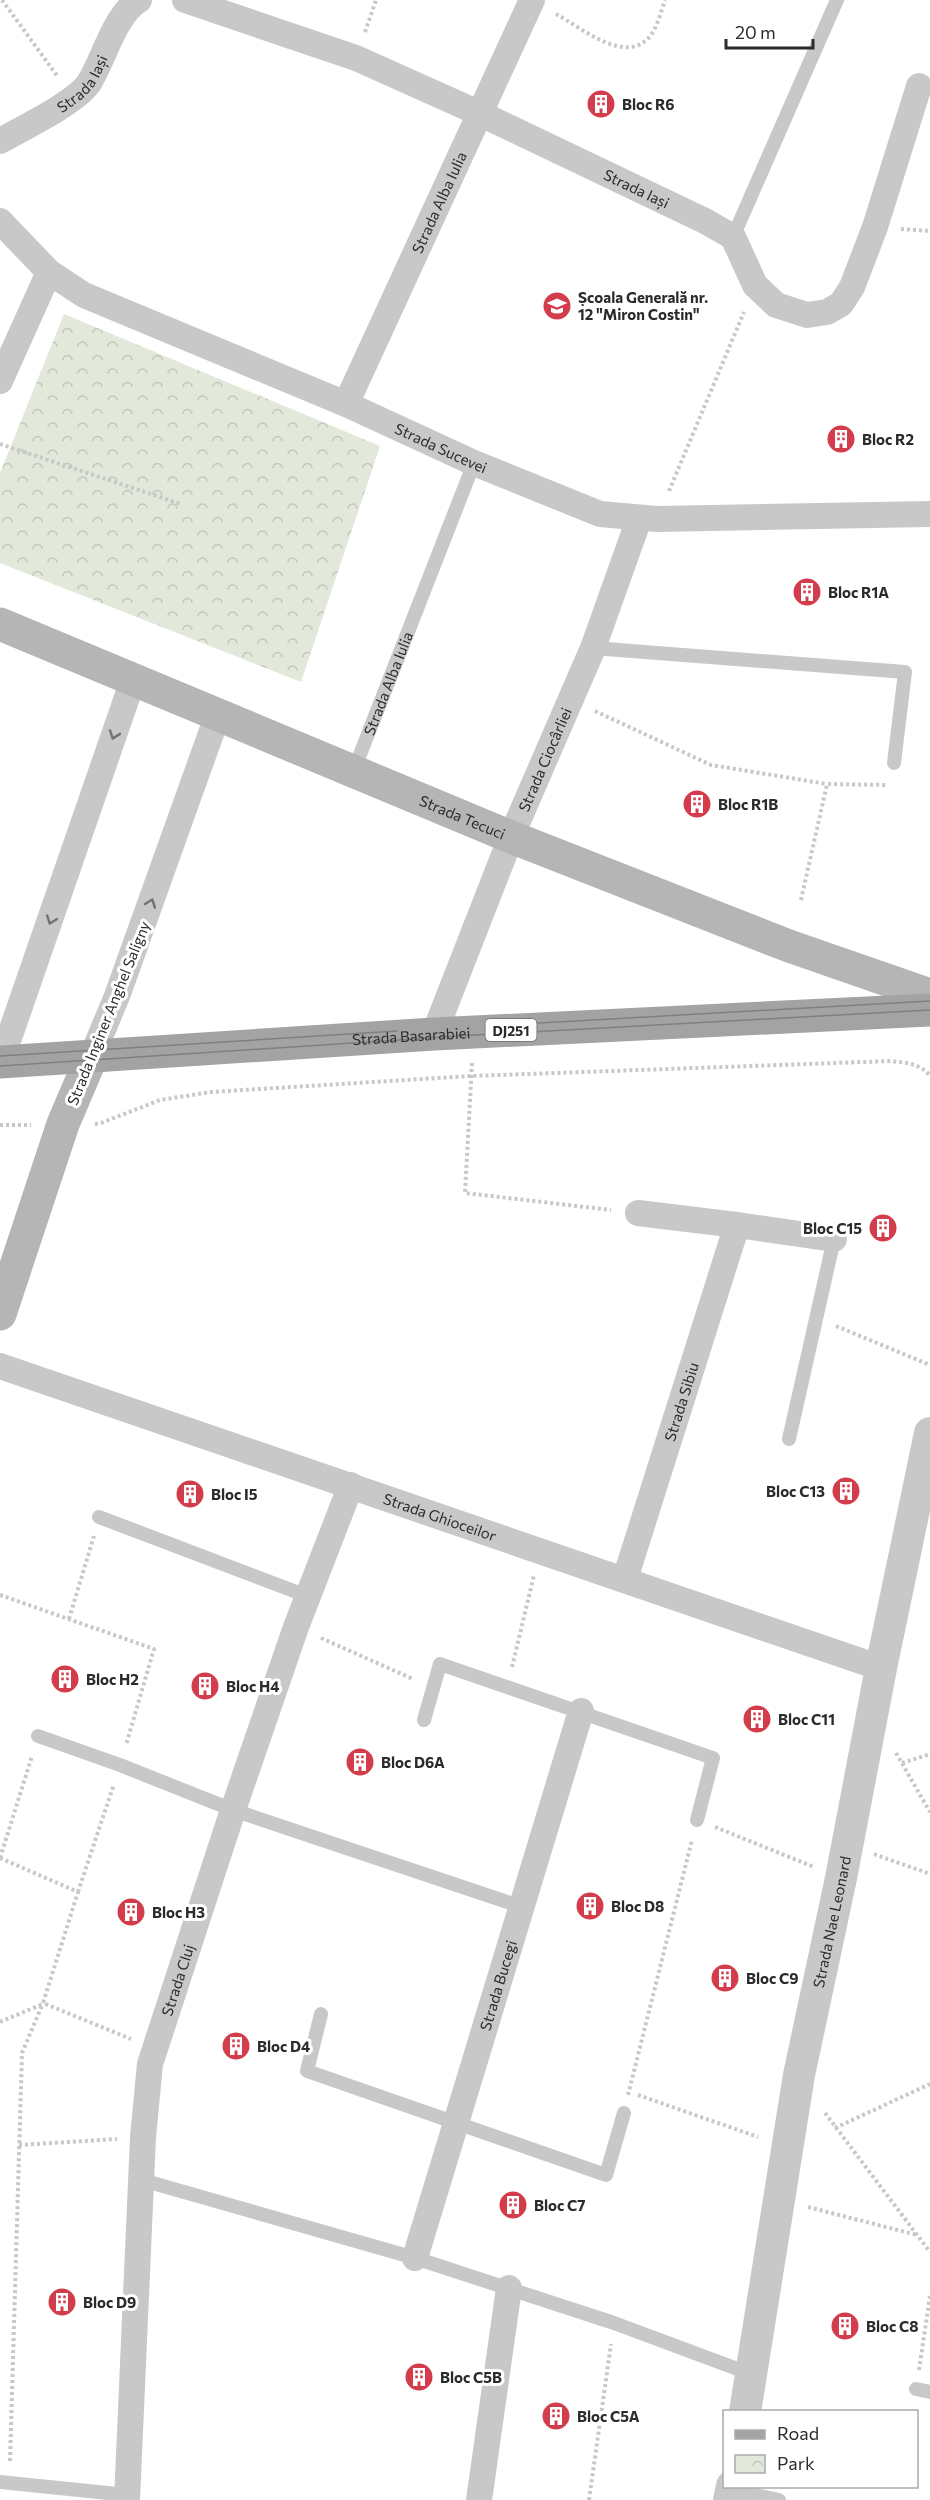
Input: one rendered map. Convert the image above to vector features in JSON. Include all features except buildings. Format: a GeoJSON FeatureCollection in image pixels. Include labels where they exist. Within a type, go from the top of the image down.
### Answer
{"type":"FeatureCollection","features":[{"type":"Feature","properties":{"kind":"main road","name":"Strada Tecuci"},"geometry":{"type":"LineString","coordinates":[[0,624],[511,837],[789,946],[930,995]]}},
{"type":"Feature","properties":{"kind":"main road","name":"Strada Basarabiei"},"geometry":{"type":"LineString","coordinates":[[1,1061],[434,1034],[930,1010]]}},
{"type":"Feature","properties":{"kind":"main road","name":"Strada Inginer Anghel Saligny"},"geometry":{"type":"LineString","coordinates":[[0,1314],[63,1124],[92,1056]]}},
{"type":"Feature","properties":{"kind":"street","name":"Strada Iași"},"geometry":{"type":"LineString","coordinates":[[0,141],[59,108],[88,85],[123,17],[139,0]]}},
{"type":"Feature","properties":{"kind":"street","name":"Strada Iași"},"geometry":{"type":"LineString","coordinates":[[185,0],[356,58],[481,114],[734,237]]}},
{"type":"Feature","properties":{"kind":"street","name":"Strada Alba Iulia"},"geometry":{"type":"LineString","coordinates":[[346,404],[481,114],[542,6]]}},
{"type":"Feature","properties":{"kind":"street"},"geometry":{"type":"LineString","coordinates":[[734,237],[755,285],[776,304],[807,315],[827,312],[841,304],[852,287],[875,226],[919,86]]}},
{"type":"Feature","properties":{"kind":"street","name":"Strada Sucevei"},"geometry":{"type":"LineString","coordinates":[[0,220],[49,272],[84,295],[346,404],[474,463],[600,514],[648,519],[930,514]]}},
{"type":"Feature","properties":{"kind":"street"},"geometry":{"type":"LineString","coordinates":[[3,367],[49,272]]}},
{"type":"Feature","properties":{"kind":"street","name":"Strada Ciocârliei"},"geometry":{"type":"LineString","coordinates":[[434,1034],[511,837],[648,519]]}},
{"type":"Feature","properties":{"kind":"street"},"geometry":{"type":"LineString","coordinates":[[1,1061],[133,680]]}},
{"type":"Feature","properties":{"kind":"street","name":"Strada Inginer Anghel Saligny"},"geometry":{"type":"LineString","coordinates":[[92,1056],[125,975],[218,714]]}},
{"type":"Feature","properties":{"kind":"street"},"geometry":{"type":"LineString","coordinates":[[638,1213],[834,1239]]}},
{"type":"Feature","properties":{"kind":"street","name":"Strada Sibiu"},"geometry":{"type":"LineString","coordinates":[[625,1578],[737,1225]]}},
{"type":"Feature","properties":{"kind":"street","name":"Strada Ghioceilor"},"geometry":{"type":"LineString","coordinates":[[0,1366],[625,1578],[881,1668]]}},
{"type":"Feature","properties":{"kind":"street","name":"Strada Nae Leonard"},"geometry":{"type":"LineString","coordinates":[[745,2410],[799,2075],[848,1845],[881,1668],[930,1433]]}},
{"type":"Feature","properties":{"kind":"street","name":"Strada Cluj"},"geometry":{"type":"LineString","coordinates":[[127,2498],[143,2137],[150,2064],[296,1627],[351,1485]]}},
{"type":"Feature","properties":{"kind":"street","name":"Strada Bucegi"},"geometry":{"type":"LineString","coordinates":[[415,2258],[581,1711]]}},
{"type":"Feature","properties":{"kind":"street"},"geometry":{"type":"LineString","coordinates":[[479,2500],[509,2288]]}},
{"type":"Feature","properties":{"kind":"lane"},"geometry":{"type":"LineString","coordinates":[[734,237],[837,0]]}},
{"type":"Feature","properties":{"kind":"lane","name":"Strada Alba Iulia"},"geometry":{"type":"LineString","coordinates":[[354,770],[474,463]]}},
{"type":"Feature","properties":{"kind":"lane"},"geometry":{"type":"LineString","coordinates":[[592,648],[905,672],[894,764]]}},
{"type":"Feature","properties":{"kind":"lane"},"geometry":{"type":"LineString","coordinates":[[789,1439],[834,1239]]}},
{"type":"Feature","properties":{"kind":"lane"},"geometry":{"type":"LineString","coordinates":[[99,1517],[307,1596]]}},
{"type":"Feature","properties":{"kind":"lane"},"geometry":{"type":"LineString","coordinates":[[424,1720],[440,1664],[713,1758],[697,1820]]}},
{"type":"Feature","properties":{"kind":"lane"},"geometry":{"type":"LineString","coordinates":[[38,1736],[120,1765],[233,1810],[522,1907]]}},
{"type":"Feature","properties":{"kind":"lane"},"geometry":{"type":"LineString","coordinates":[[321,2014],[307,2071],[457,2121],[606,2175],[624,2113]]}},
{"type":"Feature","properties":{"kind":"lane"},"geometry":{"type":"LineString","coordinates":[[142,2180],[415,2258],[614,2323],[751,2374]]}},
{"type":"Feature","properties":{"kind":"lane"},"geometry":{"type":"LineString","coordinates":[[916,2389],[930,2392]]}},
{"type":"Feature","properties":{"kind":"lane"},"geometry":{"type":"LineString","coordinates":[[5,2483],[127,2498]]}},
{"type":"Feature","properties":{"kind":"lane"},"geometry":{"type":"LineString","coordinates":[[731,2492],[779,2500]]}},
{"type":"Feature","properties":{"kind":"path"},"geometry":{"type":"LineString","coordinates":[[2,0],[73,97]]}},
{"type":"Feature","properties":{"kind":"path"},"geometry":{"type":"LineString","coordinates":[[356,58],[376,0]]}},
{"type":"Feature","properties":{"kind":"path"},"geometry":{"type":"LineString","coordinates":[[542,6],[623,49],[634,48],[644,43],[653,32],[665,0]]}},
{"type":"Feature","properties":{"kind":"path"},"geometry":{"type":"LineString","coordinates":[[648,519],[755,285]]}},
{"type":"Feature","properties":{"kind":"path"},"geometry":{"type":"LineString","coordinates":[[0,444],[181,504]]}},
{"type":"Feature","properties":{"kind":"path"},"geometry":{"type":"LineString","coordinates":[[570,699],[711,765],[826,784],[892,785],[894,764]]}},
{"type":"Feature","properties":{"kind":"path"},"geometry":{"type":"LineString","coordinates":[[801,900],[826,784]]}},
{"type":"Feature","properties":{"kind":"path"},"geometry":{"type":"LineString","coordinates":[[474,1032],[465,1193],[638,1213]]}},
{"type":"Feature","properties":{"kind":"path"},"geometry":{"type":"LineString","coordinates":[[0,1125],[101,1124],[160,1100],[212,1092],[471,1076],[891,1061],[914,1064],[930,1076]]}},
{"type":"Feature","properties":{"kind":"path"},"geometry":{"type":"LineString","coordinates":[[816,1317],[930,1365]]}},
{"type":"Feature","properties":{"kind":"path"},"geometry":{"type":"LineString","coordinates":[[69,1619],[99,1517]]}},
{"type":"Feature","properties":{"kind":"path"},"geometry":{"type":"LineString","coordinates":[[508,1686],[535,1570]]}},
{"type":"Feature","properties":{"kind":"path"},"geometry":{"type":"LineString","coordinates":[[0,1595],[154,1649],[120,1765],[43,2004],[22,2053],[5,2483]]}},
{"type":"Feature","properties":{"kind":"path"},"geometry":{"type":"LineString","coordinates":[[296,1627],[434,1689]]}},
{"type":"Feature","properties":{"kind":"path"},"geometry":{"type":"LineString","coordinates":[[874,1709],[930,1812]]}},
{"type":"Feature","properties":{"kind":"path"},"geometry":{"type":"LineString","coordinates":[[38,1736],[0,1858],[78,1892]]}},
{"type":"Feature","properties":{"kind":"path"},"geometry":{"type":"LineString","coordinates":[[902,1763],[930,1754]]}},
{"type":"Feature","properties":{"kind":"path"},"geometry":{"type":"LineString","coordinates":[[624,2113],[697,1820],[841,1878]]}},
{"type":"Feature","properties":{"kind":"path"},"geometry":{"type":"LineString","coordinates":[[848,1845],[930,1874]]}},
{"type":"Feature","properties":{"kind":"path"},"geometry":{"type":"LineString","coordinates":[[0,2022],[43,2004],[155,2048]]}},
{"type":"Feature","properties":{"kind":"path"},"geometry":{"type":"LineString","coordinates":[[799,2075],[835,2128],[930,2252]]}},
{"type":"Feature","properties":{"kind":"path"},"geometry":{"type":"LineString","coordinates":[[835,2128],[930,2084]]}},
{"type":"Feature","properties":{"kind":"path"},"geometry":{"type":"LineString","coordinates":[[628,2092],[787,2147]]}},
{"type":"Feature","properties":{"kind":"path"},"geometry":{"type":"LineString","coordinates":[[20,2145],[143,2137]]}},
{"type":"Feature","properties":{"kind":"path"},"geometry":{"type":"LineString","coordinates":[[778,2200],[917,2235]]}},
{"type":"Feature","properties":{"kind":"path"},"geometry":{"type":"LineString","coordinates":[[916,2389],[930,2296]]}},
{"type":"Feature","properties":{"kind":"path"},"geometry":{"type":"LineString","coordinates":[[588,2500],[614,2323]]}},
{"type":"Feature","properties":{"kind":"green space"},"geometry":{"type":"Polygon","coordinates":[[[64,314],[380,446],[301,682],[0,563],[0,473],[64,314]]]}},
{"type":"Feature","properties":{"kind":"tram line"},"geometry":{"type":"LineString","coordinates":[[487,1026],[930,1001]]}},
{"type":"Feature","properties":{"kind":"tram line"},"geometry":{"type":"LineString","coordinates":[[0,1066],[474,1035],[930,1010]]}},
{"type":"Feature","properties":{"kind":"tram line"},"geometry":{"type":"LineString","coordinates":[[0,1056],[397,1031]]}},
{"type":"Feature","properties":{"kind":"place","name":"Bloc R6"},"geometry":{"type":"Point","coordinates":[601,104]}},
{"type":"Feature","properties":{"kind":"place","name":"Școala Generală nr. 12 \"Miron Costin\""},"geometry":{"type":"Point","coordinates":[557,306]}},
{"type":"Feature","properties":{"kind":"place","name":"Bloc R2"},"geometry":{"type":"Point","coordinates":[841,439]}},
{"type":"Feature","properties":{"kind":"place","name":"Bloc R1A"},"geometry":{"type":"Point","coordinates":[807,592]}},
{"type":"Feature","properties":{"kind":"place","name":"Bloc R1B"},"geometry":{"type":"Point","coordinates":[697,804]}},
{"type":"Feature","properties":{"kind":"place","name":"Bloc C15"},"geometry":{"type":"Point","coordinates":[883,1228]}},
{"type":"Feature","properties":{"kind":"place","name":"Bloc C13"},"geometry":{"type":"Point","coordinates":[846,1491]}},
{"type":"Feature","properties":{"kind":"place","name":"Bloc I5"},"geometry":{"type":"Point","coordinates":[190,1494]}},
{"type":"Feature","properties":{"kind":"place","name":"Bloc H2"},"geometry":{"type":"Point","coordinates":[65,1679]}},
{"type":"Feature","properties":{"kind":"place","name":"Bloc H4"},"geometry":{"type":"Point","coordinates":[205,1686]}},
{"type":"Feature","properties":{"kind":"place","name":"Bloc C11"},"geometry":{"type":"Point","coordinates":[757,1719]}},
{"type":"Feature","properties":{"kind":"place","name":"Bloc D6A"},"geometry":{"type":"Point","coordinates":[360,1762]}},
{"type":"Feature","properties":{"kind":"place","name":"Bloc D8"},"geometry":{"type":"Point","coordinates":[590,1906]}},
{"type":"Feature","properties":{"kind":"place","name":"Bloc H3"},"geometry":{"type":"Point","coordinates":[131,1912]}},
{"type":"Feature","properties":{"kind":"place","name":"Bloc C9"},"geometry":{"type":"Point","coordinates":[725,1978]}},
{"type":"Feature","properties":{"kind":"place","name":"Bloc D4"},"geometry":{"type":"Point","coordinates":[236,2046]}},
{"type":"Feature","properties":{"kind":"place","name":"Bloc C7"},"geometry":{"type":"Point","coordinates":[513,2205]}},
{"type":"Feature","properties":{"kind":"place","name":"Bloc D9"},"geometry":{"type":"Point","coordinates":[62,2302]}},
{"type":"Feature","properties":{"kind":"place","name":"Bloc C8"},"geometry":{"type":"Point","coordinates":[845,2326]}},
{"type":"Feature","properties":{"kind":"place","name":"Bloc C5B"},"geometry":{"type":"Point","coordinates":[419,2377]}},
{"type":"Feature","properties":{"kind":"place","name":"Bloc C5A"},"geometry":{"type":"Point","coordinates":[556,2416]}}]}
